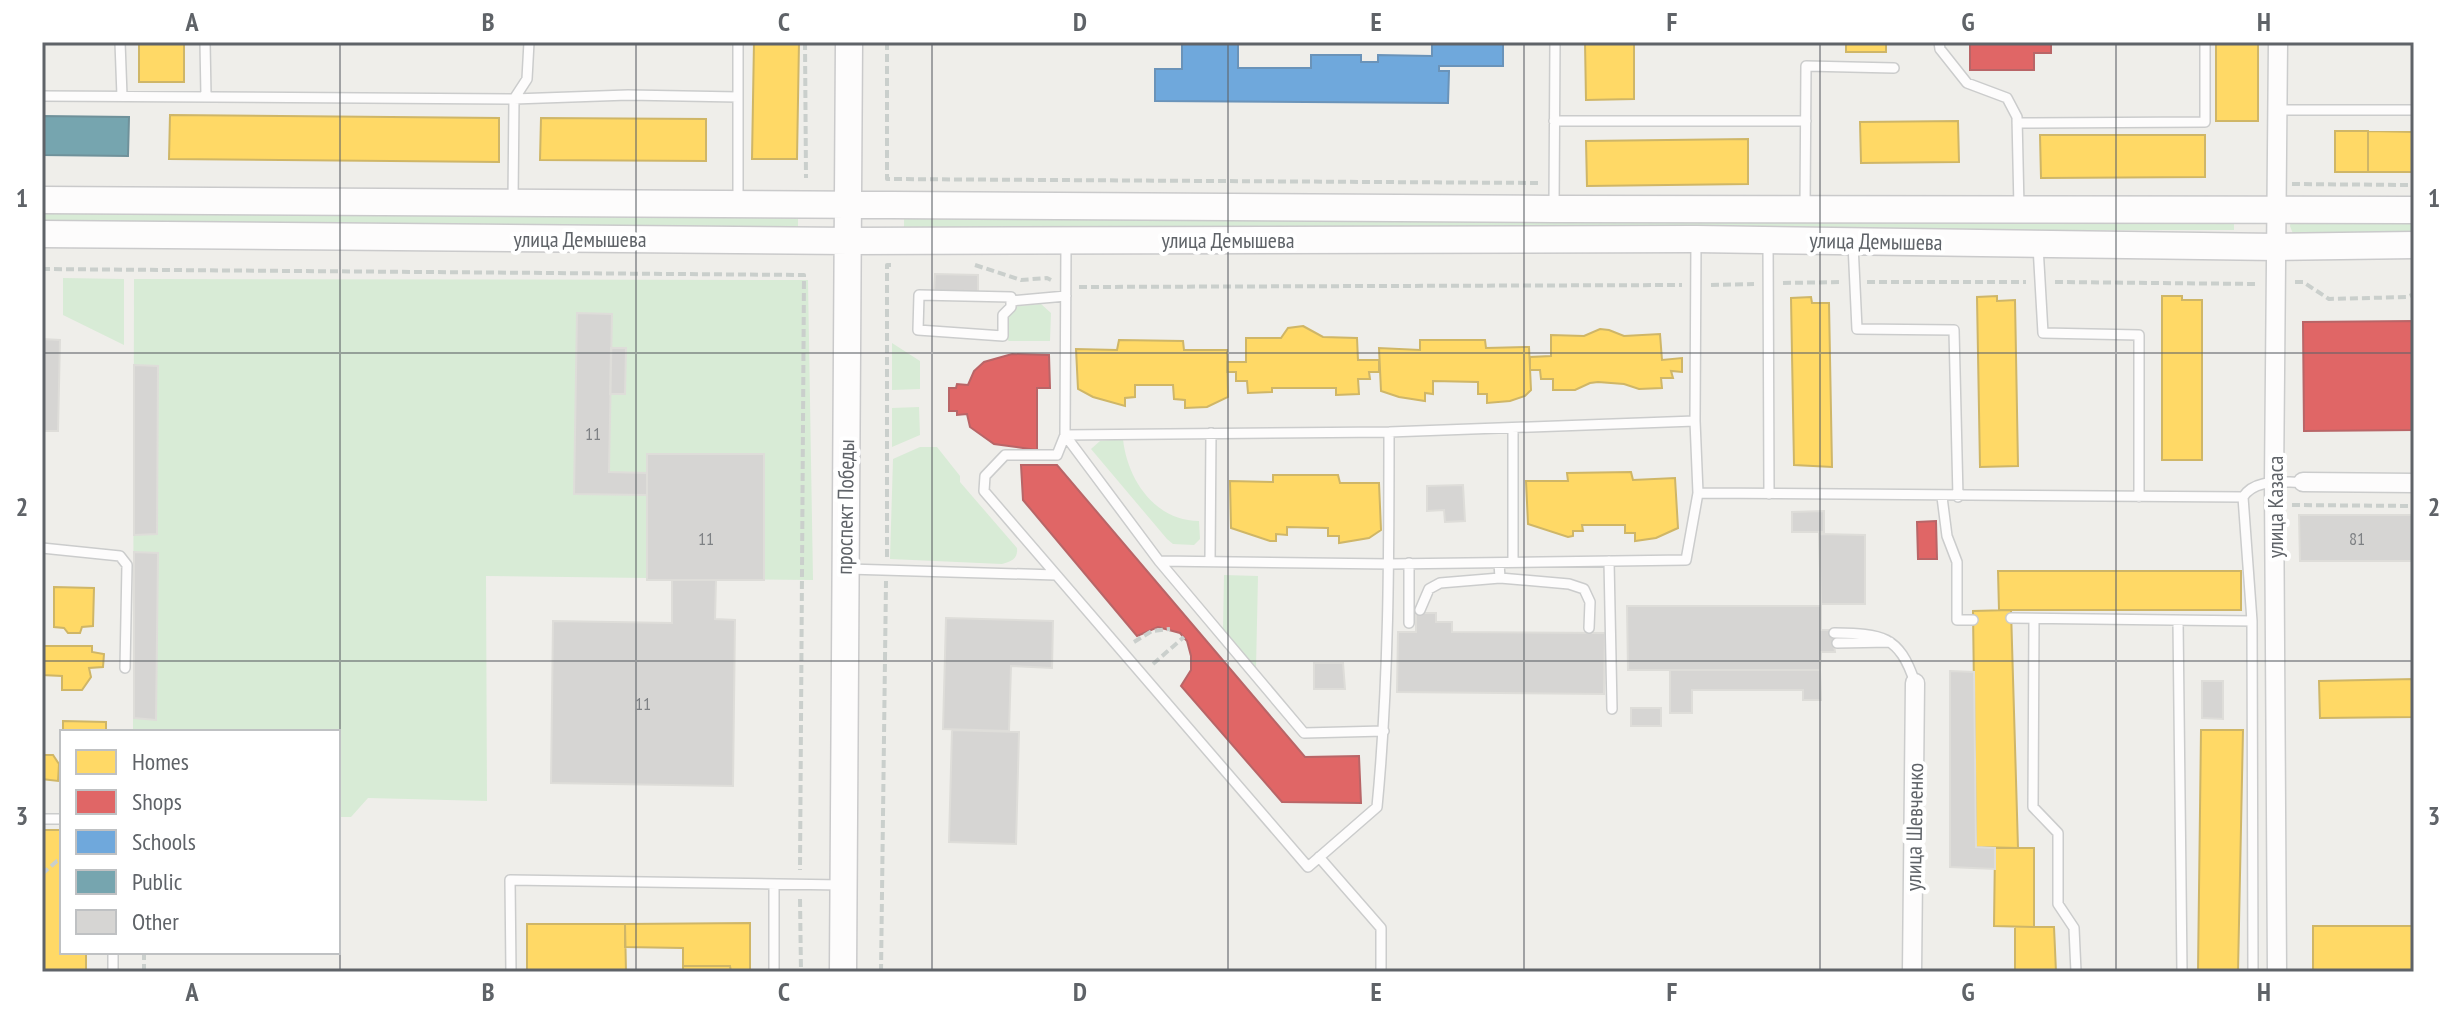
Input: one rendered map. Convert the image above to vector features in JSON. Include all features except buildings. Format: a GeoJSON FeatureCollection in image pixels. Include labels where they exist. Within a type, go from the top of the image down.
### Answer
{"type":"FeatureCollection","features":[{"type":"Feature","properties":{"kind":"street","name":"проспект Победы"},"geometry":{"type":"LineString","coordinates":[[843,972],[849,42]]}},
{"type":"Feature","properties":{"kind":"street","name":"улица Казаса"},"geometry":{"type":"LineString","coordinates":[[2277,972],[2274,483],[2278,42]]}},
{"type":"Feature","properties":{"kind":"street","name":"улица Демышева"},"geometry":{"type":"LineString","coordinates":[[42,200],[1554,209],[2414,210]]}},
{"type":"Feature","properties":{"kind":"street","name":"улица Демышева"},"geometry":{"type":"LineString","coordinates":[[42,234],[849,241],[1696,239],[2277,247],[2414,245]]}},
{"type":"Feature","properties":{"kind":"street"},"geometry":{"type":"LineString","coordinates":[[2303,482],[2414,483]]}},
{"type":"Feature","properties":{"kind":"street","name":"улица Шевченко"},"geometry":{"type":"LineString","coordinates":[[1912,972],[1915,683]]}},
{"type":"Feature","properties":{"kind":"lane"},"geometry":{"type":"LineString","coordinates":[[120,42],[122,96]]}},
{"type":"Feature","properties":{"kind":"lane"},"geometry":{"type":"LineString","coordinates":[[205,42],[206,96]]}},
{"type":"Feature","properties":{"kind":"lane"},"geometry":{"type":"LineString","coordinates":[[513,204],[514,99],[527,79],[529,42]]}},
{"type":"Feature","properties":{"kind":"lane"},"geometry":{"type":"LineString","coordinates":[[738,42],[738,205]]}},
{"type":"Feature","properties":{"kind":"lane"},"geometry":{"type":"LineString","coordinates":[[1554,209],[1555,42]]}},
{"type":"Feature","properties":{"kind":"lane"},"geometry":{"type":"LineString","coordinates":[[1939,42],[1940,49],[1967,83],[2007,98],[2017,117],[2019,208]]}},
{"type":"Feature","properties":{"kind":"lane"},"geometry":{"type":"LineString","coordinates":[[2017,123],[2205,122],[2205,42]]}},
{"type":"Feature","properties":{"kind":"lane"},"geometry":{"type":"LineString","coordinates":[[1805,209],[1806,66],[1894,68]]}},
{"type":"Feature","properties":{"kind":"lane"},"geometry":{"type":"LineString","coordinates":[[42,96],[738,97]]}},
{"type":"Feature","properties":{"kind":"lane"},"geometry":{"type":"LineString","coordinates":[[2277,110],[2414,110]]}},
{"type":"Feature","properties":{"kind":"lane"},"geometry":{"type":"LineString","coordinates":[[1554,121],[1806,121]]}},
{"type":"Feature","properties":{"kind":"lane"},"geometry":{"type":"LineString","coordinates":[[1159,561],[1389,564],[1686,560],[1698,493],[1695,421],[1696,239]]}},
{"type":"Feature","properties":{"kind":"lane"},"geometry":{"type":"LineString","coordinates":[[1768,240],[1769,494]]}},
{"type":"Feature","properties":{"kind":"lane"},"geometry":{"type":"LineString","coordinates":[[1066,241],[1065,435],[1057,455],[1005,455],[985,476],[984,491],[1308,867],[1377,807],[1384,731],[1389,432]]}},
{"type":"Feature","properties":{"kind":"lane"},"geometry":{"type":"LineString","coordinates":[[1853,241],[1857,329],[1954,330],[1958,497]]}},
{"type":"Feature","properties":{"kind":"lane"},"geometry":{"type":"LineString","coordinates":[[2038,243],[2043,333],[2139,335],[2139,497]]}},
{"type":"Feature","properties":{"kind":"lane"},"geometry":{"type":"LineString","coordinates":[[1011,301],[1066,292]]}},
{"type":"Feature","properties":{"kind":"lane"},"geometry":{"type":"LineString","coordinates":[[919,295],[1011,297],[1011,301],[1011,307],[1003,315],[1003,336],[918,330],[919,295]]}},
{"type":"Feature","properties":{"kind":"lane"},"geometry":{"type":"LineString","coordinates":[[1065,435],[1389,432],[1695,421]]}},
{"type":"Feature","properties":{"kind":"lane"},"geometry":{"type":"LineString","coordinates":[[1513,428],[1513,562]]}},
{"type":"Feature","properties":{"kind":"lane"},"geometry":{"type":"LineString","coordinates":[[1210,561],[1211,433]]}},
{"type":"Feature","properties":{"kind":"lane"},"geometry":{"type":"LineString","coordinates":[[1065,435],[1159,561],[1304,733],[1384,731]]}},
{"type":"Feature","properties":{"kind":"lane"},"geometry":{"type":"LineString","coordinates":[[2253,972],[2252,621],[2243,497],[2256,484],[2303,482]]}},
{"type":"Feature","properties":{"kind":"lane"},"geometry":{"type":"LineString","coordinates":[[1698,493],[2243,497]]}},
{"type":"Feature","properties":{"kind":"lane"},"geometry":{"type":"LineString","coordinates":[[1942,497],[1947,536],[1957,562],[1957,620],[1973,620]]}},
{"type":"Feature","properties":{"kind":"lane"},"geometry":{"type":"LineString","coordinates":[[42,548],[120,556],[127,565],[125,668]]}},
{"type":"Feature","properties":{"kind":"lane"},"geometry":{"type":"LineString","coordinates":[[1609,561],[1612,709]]}},
{"type":"Feature","properties":{"kind":"lane"},"geometry":{"type":"LineString","coordinates":[[1409,563],[1409,623]]}},
{"type":"Feature","properties":{"kind":"lane"},"geometry":{"type":"LineString","coordinates":[[1499,563],[1500,578]]}},
{"type":"Feature","properties":{"kind":"lane"},"geometry":{"type":"LineString","coordinates":[[844,569],[1056,575]]}},
{"type":"Feature","properties":{"kind":"lane"},"geometry":{"type":"LineString","coordinates":[[1420,610],[1429,589],[1440,583],[1500,578],[1569,584],[1584,589],[1590,602],[1589,628]]}},
{"type":"Feature","properties":{"kind":"lane"},"geometry":{"type":"LineString","coordinates":[[2011,618],[2252,621]]}},
{"type":"Feature","properties":{"kind":"lane"},"geometry":{"type":"LineString","coordinates":[[2034,619],[2033,807],[2058,833],[2058,904],[2074,928],[2076,972]]}},
{"type":"Feature","properties":{"kind":"lane"},"geometry":{"type":"LineString","coordinates":[[2178,621],[2182,972]]}},
{"type":"Feature","properties":{"kind":"lane"},"geometry":{"type":"LineString","coordinates":[[1836,638],[1890,642],[1907,660],[1915,683]]}},
{"type":"Feature","properties":{"kind":"lane"},"geometry":{"type":"LineString","coordinates":[[1319,857],[1381,928],[1381,972]]}},
{"type":"Feature","properties":{"kind":"lane"},"geometry":{"type":"LineString","coordinates":[[511,972],[510,880],[845,885]]}},
{"type":"Feature","properties":{"kind":"lane"},"geometry":{"type":"LineString","coordinates":[[774,884],[774,972]]}},
{"type":"Feature","properties":{"kind":"path"},"geometry":{"type":"LineString","coordinates":[[805,42],[806,178]]}},
{"type":"Feature","properties":{"kind":"path"},"geometry":{"type":"LineString","coordinates":[[887,42],[887,179],[1554,183]]}},
{"type":"Feature","properties":{"kind":"path"},"geometry":{"type":"LineString","coordinates":[[973,264],[1021,280],[1047,278],[1066,292],[1855,282],[2303,282],[2329,299],[2407,297],[2414,294]]}},
{"type":"Feature","properties":{"kind":"path"},"geometry":{"type":"LineString","coordinates":[[881,972],[887,570],[887,265],[902,265]]}},
{"type":"Feature","properties":{"kind":"path"},"geometry":{"type":"LineString","coordinates":[[42,269],[804,275],[801,972]]}},
{"type":"Feature","properties":{"kind":"path"},"geometry":{"type":"LineString","coordinates":[[2303,282],[2304,269]]}},
{"type":"Feature","properties":{"kind":"path"},"geometry":{"type":"LineString","coordinates":[[2275,505],[2414,506]]}},
{"type":"Feature","properties":{"kind":"path"},"geometry":{"type":"LineString","coordinates":[[1134,642],[1152,631],[1170,629]]}},
{"type":"Feature","properties":{"kind":"path"},"geometry":{"type":"LineString","coordinates":[[1153,664],[1184,637]]}},
{"type":"Feature","properties":{"kind":"path"},"geometry":{"type":"LineString","coordinates":[[42,874],[60,861]]}},
{"type":"Feature","properties":{"kind":"green space"},"geometry":{"type":"Polygon","coordinates":[[[42,209],[798,216],[798,228],[42,223],[42,209]]]}},
{"type":"Feature","properties":{"kind":"green space"},"geometry":{"type":"Polygon","coordinates":[[[904,219],[2234,219],[2234,230],[904,231],[904,219]]]}},
{"type":"Feature","properties":{"kind":"green space"},"geometry":{"type":"Polygon","coordinates":[[[2414,219],[2414,237],[2299,236],[2293,234],[2290,226],[2291,220],[2414,219]]]}},
{"type":"Feature","properties":{"kind":"green space"},"geometry":{"type":"Polygon","coordinates":[[[63,278],[124,279],[124,345],[63,315],[63,278]]]}},
{"type":"Feature","properties":{"kind":"green space"},"geometry":{"type":"Polygon","coordinates":[[[134,279],[808,280],[813,580],[486,576],[487,801],[368,798],[351,817],[340,817],[340,730],[133,730],[134,279]]]}},
{"type":"Feature","properties":{"kind":"green space"},"geometry":{"type":"Polygon","coordinates":[[[1041,304],[1051,313],[1050,341],[1009,341],[1003,336],[1003,315],[1011,307],[1041,304]]]}},
{"type":"Feature","properties":{"kind":"green space"},"geometry":{"type":"Polygon","coordinates":[[[892,343],[920,361],[920,389],[892,390],[892,343]]]}},
{"type":"Feature","properties":{"kind":"green space"},"geometry":{"type":"Polygon","coordinates":[[[919,407],[920,435],[892,447],[892,408],[919,407]]]}},
{"type":"Feature","properties":{"kind":"green space"},"geometry":{"type":"Polygon","coordinates":[[[1123,439],[1130,469],[1146,495],[1169,514],[1199,521],[1200,539],[1194,545],[1173,544],[1167,539],[1091,449],[1100,441],[1123,439]]]}},
{"type":"Feature","properties":{"kind":"green space"},"geometry":{"type":"Polygon","coordinates":[[[920,447],[937,447],[960,476],[960,482],[1017,548],[1014,559],[1002,564],[890,559],[893,459],[920,447]]]}},
{"type":"Feature","properties":{"kind":"green space"},"geometry":{"type":"Polygon","coordinates":[[[1224,575],[1258,576],[1256,669],[1223,629],[1224,575]]]}}]}
